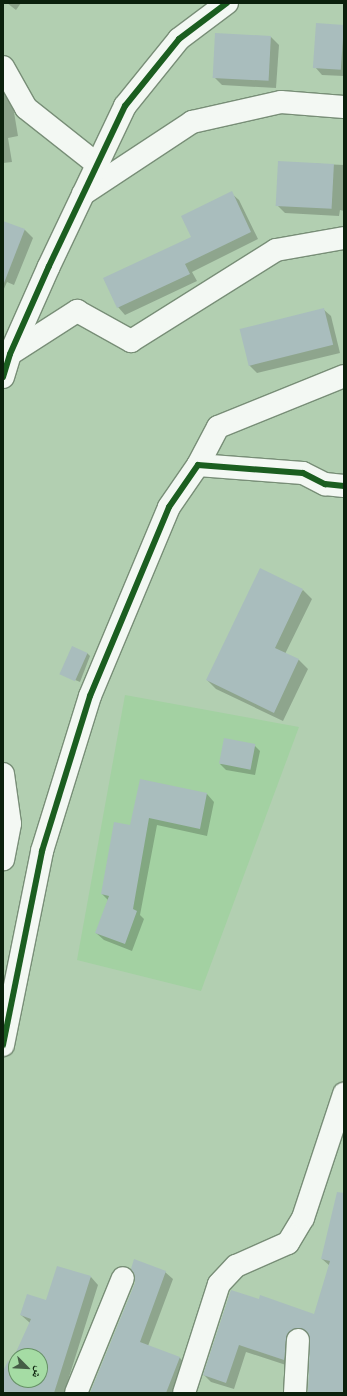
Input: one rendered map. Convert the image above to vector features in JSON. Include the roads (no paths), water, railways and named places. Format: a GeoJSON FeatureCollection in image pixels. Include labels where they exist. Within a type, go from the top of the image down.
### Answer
{"type":"FeatureCollection","features":[{"type":"Feature","properties":{"kind":"street"},"geometry":{"type":"LineString","coordinates":[[3,377],[10,354],[125,106],[179,38],[227,3]]}},
{"type":"Feature","properties":{"kind":"street"},"geometry":{"type":"LineString","coordinates":[[3,67],[26,108],[97,164]]}},
{"type":"Feature","properties":{"kind":"street"},"geometry":{"type":"LineString","coordinates":[[83,194],[192,122],[281,102],[344,107]]}},
{"type":"Feature","properties":{"kind":"street"},"geometry":{"type":"LineString","coordinates":[[10,354],[77,311],[131,342],[276,250],[344,238]]}},
{"type":"Feature","properties":{"kind":"street"},"geometry":{"type":"LineString","coordinates":[[3,1045],[42,851],[90,696],[169,507],[198,465],[218,427],[344,376]]}},
{"type":"Feature","properties":{"kind":"street"},"geometry":{"type":"LineString","coordinates":[[198,465],[303,473],[325,484],[344,486]]}},
{"type":"Feature","properties":{"kind":"street"},"geometry":{"type":"LineString","coordinates":[[3,774],[10,824],[3,858]]}},
{"type":"Feature","properties":{"kind":"street"},"geometry":{"type":"LineString","coordinates":[[184,1393],[220,1284],[236,1266],[288,1243],[303,1218],[344,1094]]}},
{"type":"Feature","properties":{"kind":"street"},"geometry":{"type":"LineString","coordinates":[[76,1393],[124,1278]]}},
{"type":"Feature","properties":{"kind":"street"},"geometry":{"type":"LineString","coordinates":[[295,1393],[298,1340]]}}]}
